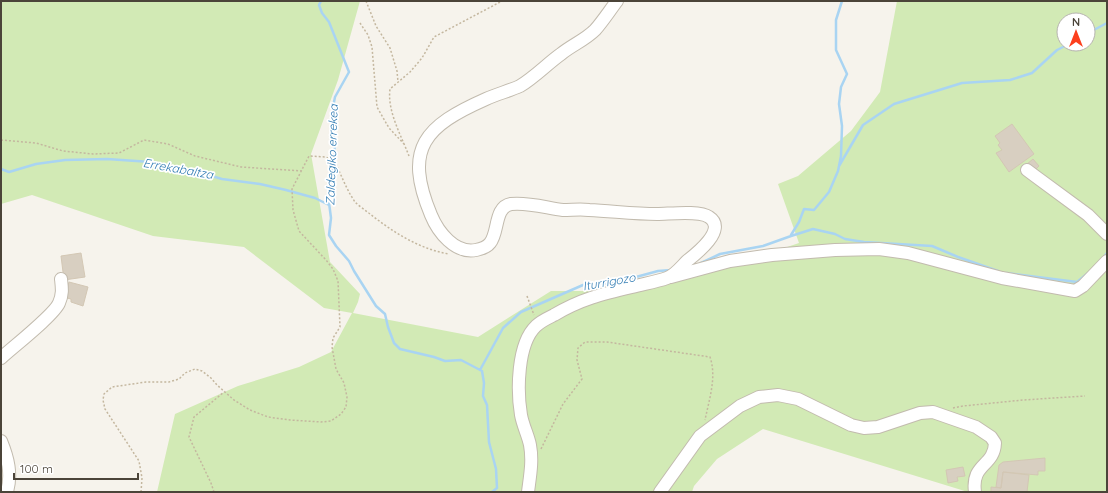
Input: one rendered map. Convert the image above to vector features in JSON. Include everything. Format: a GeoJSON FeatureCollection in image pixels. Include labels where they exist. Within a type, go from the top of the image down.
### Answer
{"type":"FeatureCollection","features":[{"type":"Feature","properties":{"kind":"street"},"geometry":{"type":"LineString","coordinates":[[617,1],[596,29],[586,38],[563,52],[533,77],[519,86],[485,99],[450,118],[433,130],[425,141],[420,154],[420,179],[432,218],[442,235],[460,248],[472,251],[481,249],[490,244],[495,232],[499,215],[503,208],[508,204],[563,210],[654,214],[699,214],[708,216],[713,221],[714,227],[709,242],[670,277]]}},
{"type":"Feature","properties":{"kind":"street"},"geometry":{"type":"LineString","coordinates":[[1027,170],[1088,215],[1107,234]]}},
{"type":"Feature","properties":{"kind":"street"},"geometry":{"type":"LineString","coordinates":[[528,492],[532,462],[530,445],[522,417],[519,391],[520,368],[524,350],[528,335],[537,324],[573,304],[601,294],[730,262],[772,255],[835,250],[879,249],[908,253],[1002,278],[1075,291],[1083,286],[1107,261]]}},
{"type":"Feature","properties":{"kind":"street"},"geometry":{"type":"LineString","coordinates":[[1,358],[59,304],[63,292],[61,278]]}},
{"type":"Feature","properties":{"kind":"street"},"geometry":{"type":"LineString","coordinates":[[660,492],[700,436],[740,406],[759,397],[778,395],[798,399],[851,426],[864,428],[878,427],[920,413],[933,412],[976,427],[991,437],[995,443],[993,456],[976,474],[974,484],[975,492]]}},
{"type":"Feature","properties":{"kind":"street"},"geometry":{"type":"LineString","coordinates":[[1,441],[9,466],[10,482],[7,492]]}},
{"type":"Feature","properties":{"kind":"path"},"geometry":{"type":"LineString","coordinates":[[366,1],[376,26],[390,48],[397,70],[398,82]]}},
{"type":"Feature","properties":{"kind":"path"},"geometry":{"type":"LineString","coordinates":[[410,158],[395,119],[389,98],[390,89],[410,72],[422,58],[434,37],[502,1]]}},
{"type":"Feature","properties":{"kind":"path"},"geometry":{"type":"LineString","coordinates":[[360,23],[368,35],[372,47],[377,107],[390,128],[405,145]]}},
{"type":"Feature","properties":{"kind":"path"},"geometry":{"type":"LineString","coordinates":[[1,140],[36,142],[64,151],[93,154],[119,153],[144,140],[168,144],[195,156],[241,167],[302,171]]}},
{"type":"Feature","properties":{"kind":"path"},"geometry":{"type":"LineString","coordinates":[[141,492],[142,478],[139,462],[105,409],[103,400],[104,394],[112,387],[146,382],[169,382],[179,379],[186,373],[195,369],[202,371],[211,378],[234,400],[250,410],[268,416],[290,420],[321,422],[330,420],[341,414],[346,407],[347,397],[344,383],[336,369],[332,347],[332,338],[340,328],[338,281],[333,269],[326,260],[299,232],[295,221],[292,189],[309,156],[325,157],[334,160],[347,188],[357,203],[401,236],[424,247],[448,254],[461,254],[467,250]]}},
{"type":"Feature","properties":{"kind":"path"},"geometry":{"type":"LineString","coordinates":[[527,296],[537,324]]}},
{"type":"Feature","properties":{"kind":"path"},"geometry":{"type":"LineString","coordinates":[[532,462],[544,445],[563,404],[582,379],[577,360],[578,348],[585,342],[607,342],[710,357],[713,366],[711,387],[700,436]]}},
{"type":"Feature","properties":{"kind":"path"},"geometry":{"type":"LineString","coordinates":[[214,492],[189,437],[194,417],[225,392]]}},
{"type":"Feature","properties":{"kind":"path"},"geometry":{"type":"LineString","coordinates":[[933,412],[962,406],[1085,396]]}},
{"type":"Feature","properties":{"kind":"green space"},"geometry":{"type":"Polygon","coordinates":[[[1,1],[360,1],[338,80],[311,154],[330,262],[360,294],[353,313],[478,337],[551,291],[627,291],[746,261],[799,243],[778,184],[798,176],[851,131],[880,92],[897,1],[1107,1],[1107,492],[968,492],[763,429],[717,459],[694,486],[692,492],[157,492],[175,414],[238,386],[299,367],[331,352],[352,313],[324,308],[244,247],[153,236],[32,195],[1,204],[1,1]]]}},
{"type":"Feature","properties":{"kind":"building"},"geometry":{"type":"Polygon","coordinates":[[[1012,124],[1034,154],[1009,172],[996,153],[1002,150],[998,145],[1000,143],[995,136],[1012,124]]]}},
{"type":"Feature","properties":{"kind":"building"},"geometry":{"type":"Polygon","coordinates":[[[1033,159],[1039,166],[1034,171],[1027,164],[1033,159]]]}},
{"type":"Feature","properties":{"kind":"building"},"geometry":{"type":"Polygon","coordinates":[[[81,253],[85,277],[64,280],[61,256],[81,253]]]}},
{"type":"Feature","properties":{"kind":"building"},"geometry":{"type":"Polygon","coordinates":[[[69,282],[88,287],[83,306],[71,302],[71,299],[67,298],[66,293],[69,282]]]}},
{"type":"Feature","properties":{"kind":"building"},"geometry":{"type":"Polygon","coordinates":[[[1045,458],[1045,471],[1038,471],[1038,475],[1003,472],[1001,488],[996,487],[999,465],[1003,462],[1045,458]]]}},
{"type":"Feature","properties":{"kind":"building"},"geometry":{"type":"Polygon","coordinates":[[[963,467],[965,476],[957,477],[958,481],[948,483],[946,470],[963,467]]]}},
{"type":"Feature","properties":{"kind":"building"},"geometry":{"type":"Polygon","coordinates":[[[1003,472],[1029,475],[1027,492],[991,492],[991,487],[1001,488],[1003,472]]]}},
{"type":"Feature","properties":{"kind":"waterway","name":"Zaldegiko errekea"},"geometry":{"type":"LineString","coordinates":[[321,1],[319,5],[322,13],[329,22],[349,72],[335,97],[332,112],[335,155],[328,195],[331,218],[329,235],[349,261],[376,306],[385,314],[394,343],[400,349],[445,361],[461,360],[482,371],[484,383],[483,396],[487,405],[489,442],[496,469],[497,488],[492,492]]}},
{"type":"Feature","properties":{"kind":"waterway"},"geometry":{"type":"LineString","coordinates":[[791,235],[799,222],[804,209],[814,210],[829,192],[838,171],[841,156],[842,126],[839,104],[841,87],[847,74],[836,50],[836,20],[842,1]]}},
{"type":"Feature","properties":{"kind":"waterway"},"geometry":{"type":"LineString","coordinates":[[1096,29],[1107,23]]}},
{"type":"Feature","properties":{"kind":"waterway"},"geometry":{"type":"LineString","coordinates":[[839,166],[863,125],[894,104],[962,83],[1010,80],[1032,73],[1056,51]]}},
{"type":"Feature","properties":{"kind":"waterway","name":"Errekabaltza"},"geometry":{"type":"LineString","coordinates":[[1,169],[9,172],[36,164],[65,160],[107,159],[151,162],[174,170],[198,172],[222,179],[260,184],[286,190],[315,198],[329,205]]}},
{"type":"Feature","properties":{"kind":"waterway"},"geometry":{"type":"LineString","coordinates":[[701,263],[720,254],[763,246],[813,229],[835,234],[845,239],[864,242],[932,246],[998,271]]}},
{"type":"Feature","properties":{"kind":"waterway"},"geometry":{"type":"LineString","coordinates":[[1103,258],[1107,253]]}},
{"type":"Feature","properties":{"kind":"waterway","name":"Iturrigozo"},"geometry":{"type":"LineString","coordinates":[[480,370],[503,328],[521,312],[583,285],[614,283],[658,271],[672,270]]}},
{"type":"Feature","properties":{"kind":"waterway"},"geometry":{"type":"LineString","coordinates":[[1007,273],[1077,282],[1088,273]]}}]}
